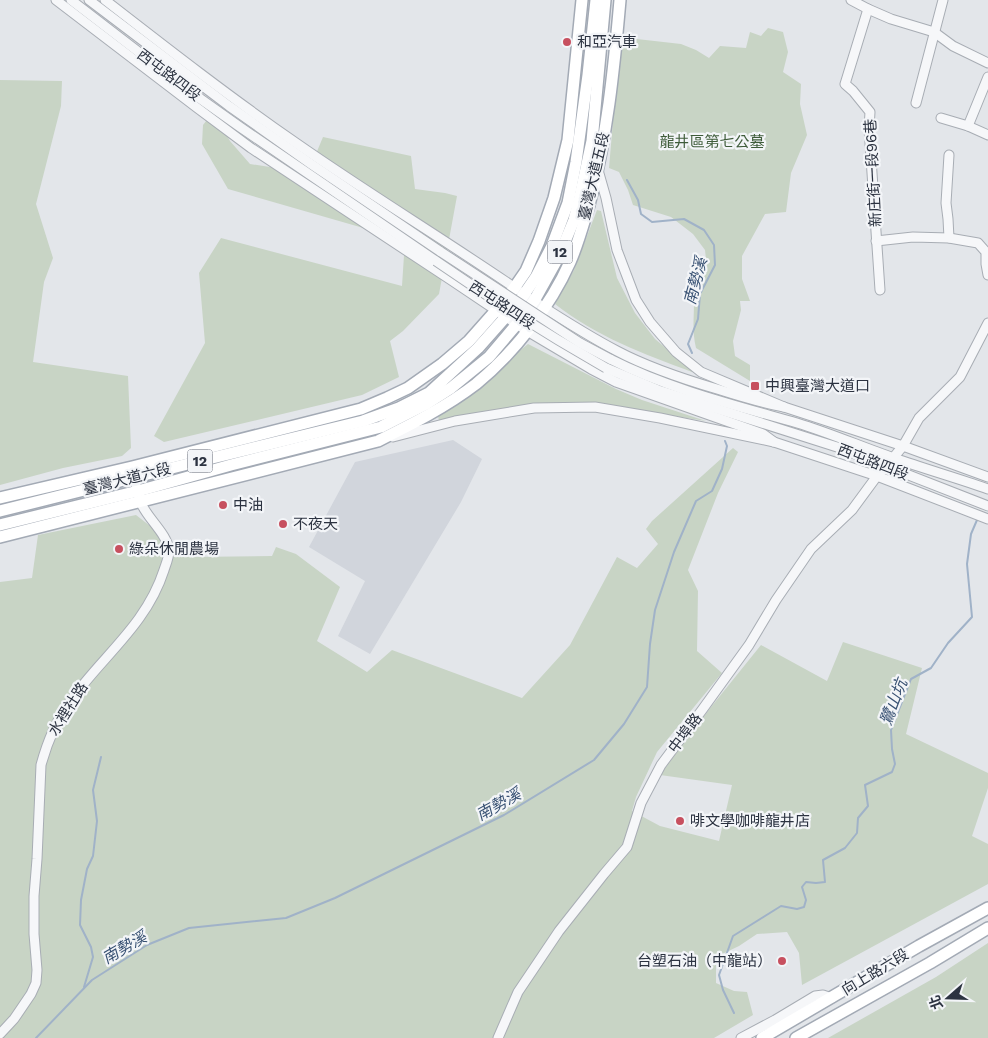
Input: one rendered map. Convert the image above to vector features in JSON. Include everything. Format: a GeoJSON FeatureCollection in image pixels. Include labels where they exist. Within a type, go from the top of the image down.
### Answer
{"type":"FeatureCollection","features":[{"type":"Feature","properties":{"kind":"main road","name":"臺灣大道五段"},"geometry":{"type":"LineString","coordinates":[[378,441],[420,420],[476,384],[497,364],[522,328],[526,270],[539,241],[554,198],[568,140],[582,0]]}},
{"type":"Feature","properties":{"kind":"main road","name":"臺灣大道五段"},"geometry":{"type":"LineString","coordinates":[[399,408],[429,393],[478,348],[518,303],[536,277],[552,246],[568,203],[580,141],[596,0]]}},
{"type":"Feature","properties":{"kind":"main road","name":"臺灣大道五段"},"geometry":{"type":"LineString","coordinates":[[386,398],[408,388],[442,364],[469,340],[508,297],[524,294],[559,256],[580,201],[592,141],[605,0]]}},
{"type":"Feature","properties":{"kind":"main road","name":"臺灣大道五段"},"geometry":{"type":"LineString","coordinates":[[381,427],[426,404],[451,388],[544,308],[558,286],[580,238],[598,171],[613,76],[620,0]]}},
{"type":"Feature","properties":{"kind":"main road","name":"臺灣大道六段"},"geometry":{"type":"LineString","coordinates":[[0,512],[133,472],[360,409],[386,398]]}},
{"type":"Feature","properties":{"kind":"main road","name":"臺灣大道六段"},"geometry":{"type":"LineString","coordinates":[[0,498],[133,472],[363,421],[399,408]]}},
{"type":"Feature","properties":{"kind":"main road","name":"臺灣大道六段"},"geometry":{"type":"LineString","coordinates":[[0,537],[139,496],[232,465],[381,427]]}},
{"type":"Feature","properties":{"kind":"main road","name":"臺灣大道六段"},"geometry":{"type":"LineString","coordinates":[[0,525],[139,496],[378,441]]}},
{"type":"Feature","properties":{"kind":"main road","name":"向上路六段"},"geometry":{"type":"LineString","coordinates":[[762,1038],[988,908]]}},
{"type":"Feature","properties":{"kind":"main road","name":"向上路六段"},"geometry":{"type":"LineString","coordinates":[[796,1038],[930,963],[988,928]]}},
{"type":"Feature","properties":{"kind":"street","name":"西屯路四段"},"geometry":{"type":"LineString","coordinates":[[56,0],[251,148],[522,328],[591,370],[616,382],[706,414]]}},
{"type":"Feature","properties":{"kind":"street","name":"西屯路四段"},"geometry":{"type":"LineString","coordinates":[[71,0],[188,90],[240,127],[490,298],[606,368],[658,390],[837,447],[988,506]]}},
{"type":"Feature","properties":{"kind":"street","name":"西屯路四段"},"geometry":{"type":"LineString","coordinates":[[89,0],[229,106],[300,156],[441,252],[580,343],[660,382],[798,424],[988,490]]}},
{"type":"Feature","properties":{"kind":"street","name":"西屯路四段"},"geometry":{"type":"LineString","coordinates":[[105,0],[261,119],[544,308],[618,352],[650,366],[677,377],[765,404],[784,407]]}},
{"type":"Feature","properties":{"kind":"street"},"geometry":{"type":"LineString","coordinates":[[851,0],[868,10],[891,19],[934,32],[953,46],[988,63]]}},
{"type":"Feature","properties":{"kind":"street"},"geometry":{"type":"LineString","coordinates":[[916,102],[943,0]]}},
{"type":"Feature","properties":{"kind":"street","name":"新庄街一段96巷"},"geometry":{"type":"LineString","coordinates":[[868,10],[845,84],[870,112],[869,129],[880,290]]}},
{"type":"Feature","properties":{"kind":"street"},"geometry":{"type":"LineString","coordinates":[[968,126],[988,77]]}},
{"type":"Feature","properties":{"kind":"street"},"geometry":{"type":"LineString","coordinates":[[941,118],[968,126],[988,135]]}},
{"type":"Feature","properties":{"kind":"street"},"geometry":{"type":"LineString","coordinates":[[261,119],[300,156]]}},
{"type":"Feature","properties":{"kind":"street"},"geometry":{"type":"LineString","coordinates":[[240,127],[290,174]]}},
{"type":"Feature","properties":{"kind":"street","name":"西屯路四段"},"geometry":{"type":"LineString","coordinates":[[592,141],[617,250],[636,300],[650,322],[676,352],[701,372],[784,407],[903,446],[988,477]]}},
{"type":"Feature","properties":{"kind":"street"},"geometry":{"type":"LineString","coordinates":[[949,155],[946,203],[949,238]]}},
{"type":"Feature","properties":{"kind":"street"},"geometry":{"type":"LineString","coordinates":[[876,241],[913,237],[949,238],[978,244],[986,252],[988,275]]}},
{"type":"Feature","properties":{"kind":"street","name":"中埠路"},"geometry":{"type":"LineString","coordinates":[[498,1038],[518,992],[548,946],[627,847],[641,803],[661,765],[749,645],[776,600],[811,549],[852,510],[877,476],[903,446],[919,418],[960,377],[988,323]]}},
{"type":"Feature","properties":{"kind":"street","name":"西屯路四段"},"geometry":{"type":"LineString","coordinates":[[378,441],[455,421],[534,408],[595,407],[668,419],[774,442],[877,476],[988,520]]}},
{"type":"Feature","properties":{"kind":"street"},"geometry":{"type":"LineString","coordinates":[[706,414],[784,431]]}},
{"type":"Feature","properties":{"kind":"street"},"geometry":{"type":"LineString","coordinates":[[706,414],[764,434],[774,442]]}},
{"type":"Feature","properties":{"kind":"street","name":"水裡社路"},"geometry":{"type":"LineString","coordinates":[[0,1034],[14,1019],[36,983],[34,896],[38,859],[41,765],[45,750],[53,730],[68,704],[89,676],[132,629],[146,609],[156,591],[169,552],[161,533],[152,521],[139,496],[133,472]]}},
{"type":"Feature","properties":{"kind":"street"},"geometry":{"type":"LineString","coordinates":[[741,1038],[815,996],[823,995],[832,998]]}},
{"type":"Feature","properties":{"kind":"shaded area"},"geometry":{"type":"Polygon","coordinates":[[[453,440],[482,459],[461,502],[370,654],[338,636],[365,581],[309,547],[355,462],[453,440]]]}},
{"type":"Feature","properties":{"kind":"green space","name":"龍井區第七公墓"},"geometry":{"type":"Polygon","coordinates":[[[768,28],[783,32],[788,52],[783,72],[801,84],[800,104],[807,135],[791,173],[786,212],[765,214],[742,256],[742,279],[750,301],[740,301],[741,310],[733,341],[735,356],[750,365],[750,381],[696,348],[694,331],[694,279],[695,270],[706,259],[705,250],[693,234],[671,217],[633,205],[619,172],[609,168],[620,39],[628,38],[681,44],[709,58],[720,46],[746,48],[750,32],[761,36],[768,28]]]}},
{"type":"Feature","properties":{"kind":"green space"},"geometry":{"type":"Polygon","coordinates":[[[0,80],[62,81],[61,106],[36,204],[53,258],[44,282],[33,362],[128,376],[131,448],[122,456],[63,468],[0,485],[0,80]]]}},
{"type":"Feature","properties":{"kind":"green space"},"geometry":{"type":"Polygon","coordinates":[[[213,112],[230,141],[250,164],[308,173],[323,137],[411,156],[415,189],[457,196],[439,294],[403,331],[390,341],[399,377],[362,395],[164,442],[154,436],[205,343],[199,273],[221,238],[402,286],[405,240],[228,189],[202,144],[203,125],[213,112]]]}},
{"type":"Feature","properties":{"kind":"green space"},"geometry":{"type":"Polygon","coordinates":[[[597,210],[601,211],[617,278],[635,313],[655,339],[692,372],[603,335],[555,304],[574,270],[597,210]]]}},
{"type":"Feature","properties":{"kind":"green space"},"geometry":{"type":"Polygon","coordinates":[[[528,344],[616,389],[642,400],[706,421],[584,405],[511,407],[439,421],[438,416],[528,344]]]}},
{"type":"Feature","properties":{"kind":"green space"},"geometry":{"type":"Polygon","coordinates":[[[733,448],[738,452],[718,493],[688,570],[698,591],[697,651],[722,673],[657,752],[636,797],[632,811],[660,826],[719,841],[732,785],[660,775],[761,645],[827,681],[843,642],[922,668],[906,734],[988,773],[988,788],[972,836],[988,844],[988,884],[802,985],[799,953],[787,932],[757,934],[739,946],[716,957],[716,983],[734,991],[747,992],[753,1015],[714,1038],[0,1038],[0,582],[32,578],[38,535],[136,515],[190,557],[272,556],[276,547],[296,554],[340,587],[317,641],[367,672],[392,650],[522,698],[570,645],[617,557],[637,568],[658,544],[646,529],[652,521],[733,448]]]}},
{"type":"Feature","properties":{"kind":"green space"},"geometry":{"type":"Polygon","coordinates":[[[988,943],[988,1038],[828,1038],[936,977],[988,943]]]}},
{"type":"Feature","properties":{"kind":"waterway","name":"南勢溪"},"geometry":{"type":"LineString","coordinates":[[627,180],[638,200],[641,214],[652,222],[684,219],[704,230],[714,245],[715,265],[700,294],[698,319],[688,344],[692,353]]}},
{"type":"Feature","properties":{"kind":"waterway","name":"南勢溪"},"geometry":{"type":"LineString","coordinates":[[36,1038],[92,980],[147,945],[189,928],[286,918],[335,898],[504,815],[594,760],[624,724],[647,687],[655,610],[674,552],[696,501],[712,491],[722,469],[727,446],[725,441]]}},
{"type":"Feature","properties":{"kind":"waterway","name":"鷺山坑"},"geometry":{"type":"LineString","coordinates":[[734,1013],[723,990],[719,975],[733,936],[781,906],[797,909],[804,907],[806,900],[802,887],[806,882],[825,882],[823,860],[845,848],[857,833],[858,818],[868,806],[865,785],[892,772],[895,764],[891,730],[911,679],[931,668],[948,643],[972,617],[967,564],[971,534],[977,520]]}},
{"type":"Feature","properties":{"kind":"waterway","name":"南勢溪"},"geometry":{"type":"LineString","coordinates":[[84,987],[93,957],[91,947],[80,925],[81,900],[87,869],[93,856],[97,821],[93,790],[101,757]]}},
{"type":"Feature","properties":{"kind":"place","name":"和亞汽車"},"geometry":{"type":"Point","coordinates":[567,42]}},
{"type":"Feature","properties":{"kind":"place","name":"中興臺灣大道口"},"geometry":{"type":"Point","coordinates":[755,386]}},
{"type":"Feature","properties":{"kind":"place","name":"中油"},"geometry":{"type":"Point","coordinates":[223,505]}},
{"type":"Feature","properties":{"kind":"place","name":"不夜天"},"geometry":{"type":"Point","coordinates":[283,524]}},
{"type":"Feature","properties":{"kind":"place","name":"綠朵休閒農場"},"geometry":{"type":"Point","coordinates":[119,549]}},
{"type":"Feature","properties":{"kind":"place","name":"啡文學咖啡龍井店"},"geometry":{"type":"Point","coordinates":[680,821]}},
{"type":"Feature","properties":{"kind":"place","name":"台塑石油（中龍站）"},"geometry":{"type":"Point","coordinates":[782,961]}}]}
